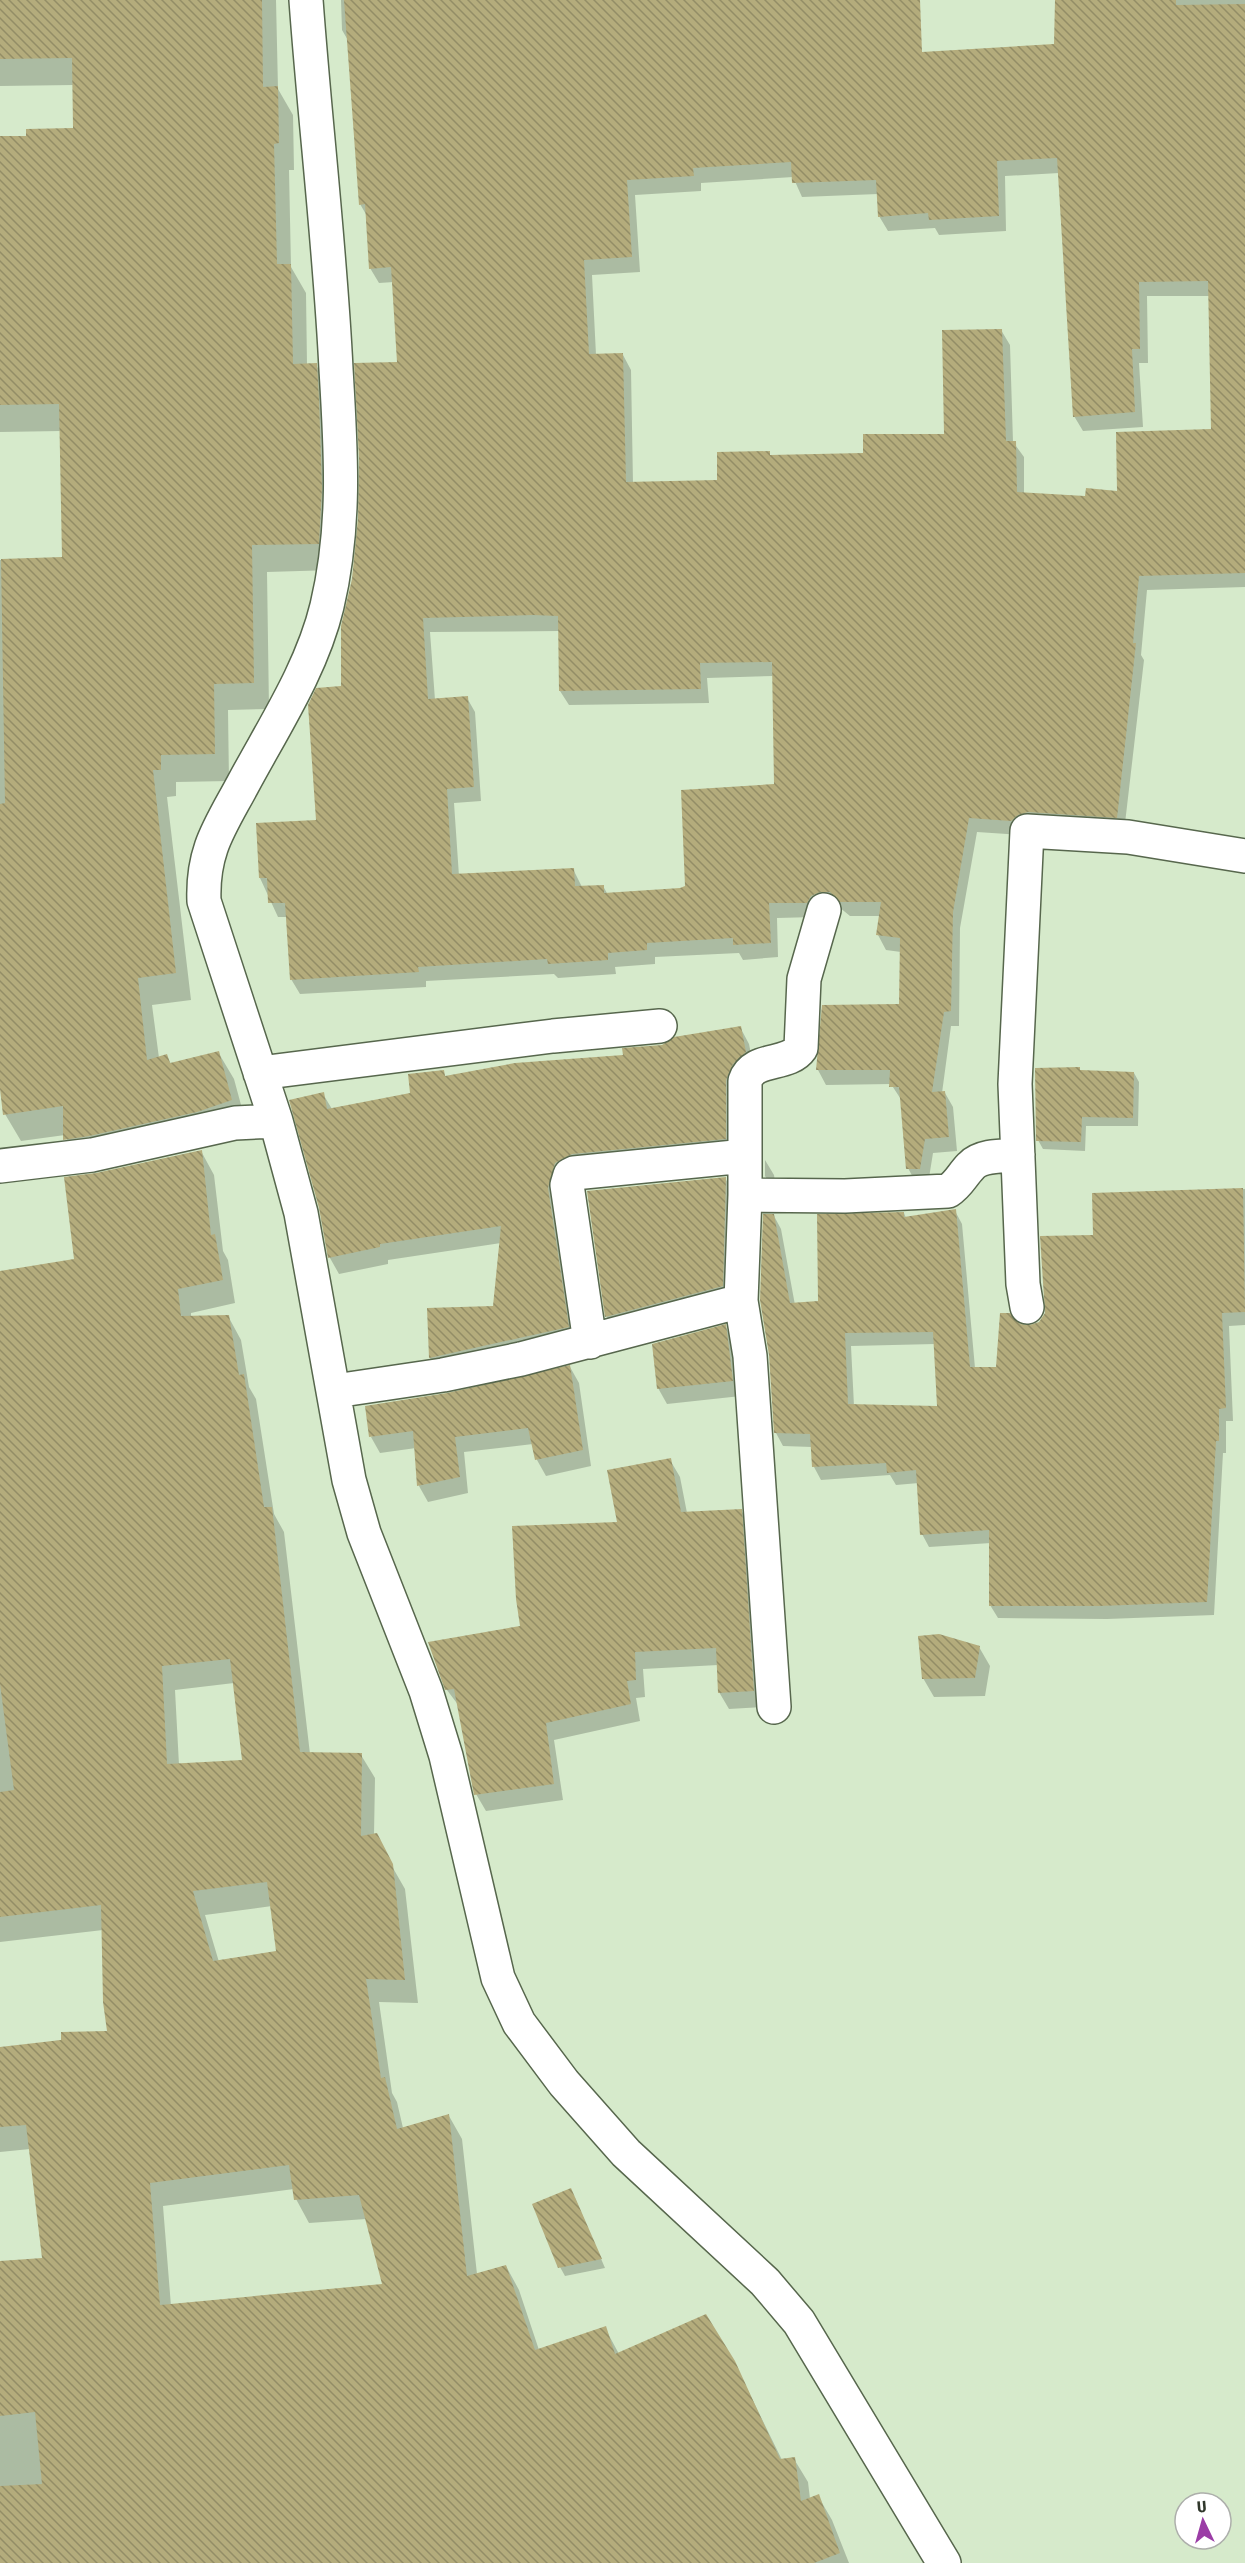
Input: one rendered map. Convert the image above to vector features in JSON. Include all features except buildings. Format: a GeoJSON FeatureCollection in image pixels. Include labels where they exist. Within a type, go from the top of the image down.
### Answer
{"type":"FeatureCollection","features":[{"type":"Feature","properties":{"kind":"street"},"geometry":{"type":"LineString","coordinates":[[306,0],[333,301],[343,489],[338,552],[327,609],[311,650],[296,684],[214,835],[203,874],[204,901],[276,1121],[301,1213],[335,1391],[349,1480],[364,1533],[426,1691],[446,1756],[498,1978],[519,2023],[564,2083],[626,2153],[765,2282],[799,2322],[944,2563]]}},
{"type":"Feature","properties":{"kind":"street"},"geometry":{"type":"LineString","coordinates":[[1027,1307],[1023,1284],[1015,1084],[1027,831],[1128,837],[1245,856]]}},
{"type":"Feature","properties":{"kind":"street"},"geometry":{"type":"LineString","coordinates":[[774,1707],[750,1356],[741,1301],[745,1195],[745,1081],[756,1067],[792,1056],[801,1048],[804,979],[824,910]]}},
{"type":"Feature","properties":{"kind":"street"},"geometry":{"type":"LineString","coordinates":[[260,1073],[553,1036],[660,1026]]}},
{"type":"Feature","properties":{"kind":"street"},"geometry":{"type":"LineString","coordinates":[[0,1166],[92,1155],[223,1125],[276,1121]]}},
{"type":"Feature","properties":{"kind":"street"},"geometry":{"type":"LineString","coordinates":[[745,1195],[845,1196],[948,1191],[957,1185],[970,1166],[981,1159],[1018,1155]]}},
{"type":"Feature","properties":{"kind":"street"},"geometry":{"type":"LineString","coordinates":[[590,1342],[567,1185],[570,1175],[745,1156]]}},
{"type":"Feature","properties":{"kind":"street"},"geometry":{"type":"LineString","coordinates":[[335,1391],[443,1375],[590,1342],[741,1301]]}}]}
